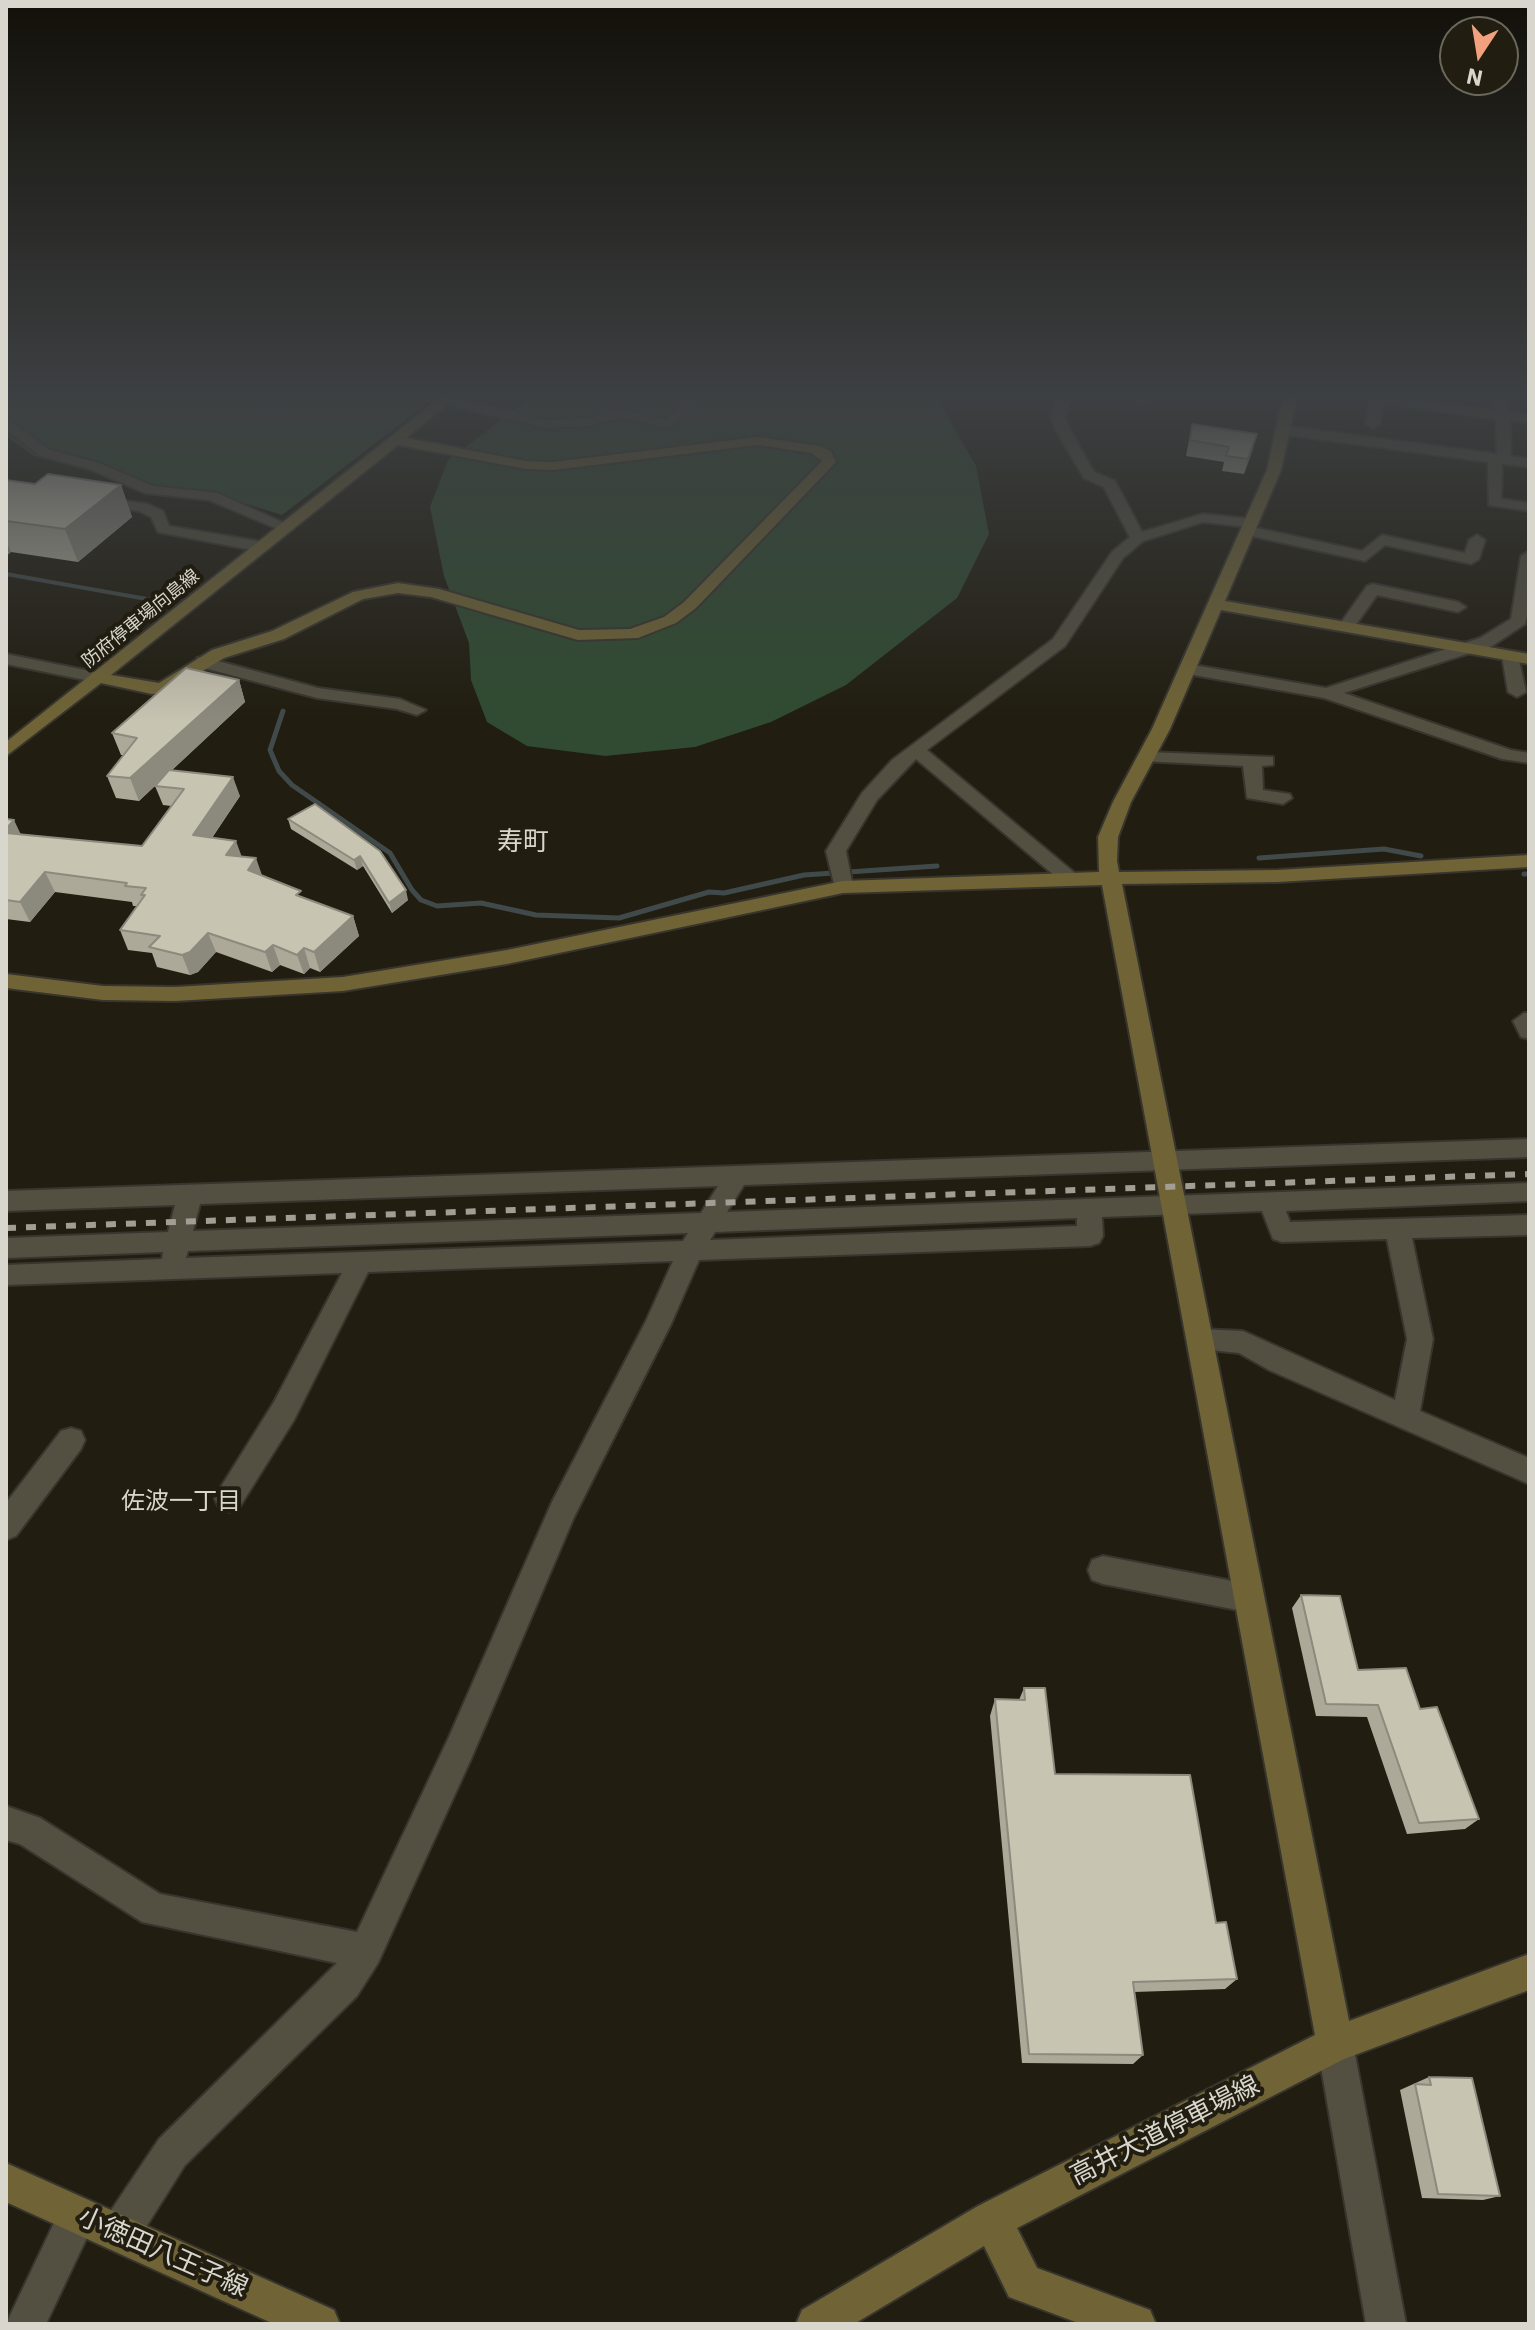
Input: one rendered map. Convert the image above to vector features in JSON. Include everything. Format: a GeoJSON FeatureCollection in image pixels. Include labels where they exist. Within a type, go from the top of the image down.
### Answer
{"type":"FeatureCollection","features":[{"type":"Feature","properties":{"kind":"street"},"geometry":{"type":"LineString","coordinates":[[125,505],[142,507],[158,514],[163,529],[263,547]]}},
{"type":"Feature","properties":{"kind":"street"},"geometry":{"type":"LineString","coordinates":[[233,505],[285,527]]}},
{"type":"Feature","properties":{"kind":"street","name":"防府停車場向島線"},"geometry":{"type":"LineString","coordinates":[[6,751],[313,505]]}},
{"type":"Feature","properties":{"kind":"street"},"geometry":{"type":"LineString","coordinates":[[6,659],[152,689],[164,687],[203,662],[289,630],[359,595],[398,588],[433,592],[578,635],[632,634],[670,620],[690,605],[787,505]]}},
{"type":"Feature","properties":{"kind":"street"},"geometry":{"type":"LineString","coordinates":[[1121,505],[1138,538]]}},
{"type":"Feature","properties":{"kind":"street"},"geometry":{"type":"LineString","coordinates":[[1259,505],[1148,757],[1122,802],[1108,837],[1109,880],[1176,1206],[1386,2324]]}},
{"type":"Feature","properties":{"kind":"street"},"geometry":{"type":"LineString","coordinates":[[1494,505],[1494,508],[1529,507]]}},
{"type":"Feature","properties":{"kind":"street"},"geometry":{"type":"LineString","coordinates":[[843,887],[836,851],[869,797],[898,764],[1059,642],[1117,555],[1138,538],[1203,518],[1365,556],[1382,540],[1471,559],[1477,540]]}},
{"type":"Feature","properties":{"kind":"street"},"geometry":{"type":"LineString","coordinates":[[1327,693],[1486,642],[1519,621],[1529,556]]}},
{"type":"Feature","properties":{"kind":"street"},"geometry":{"type":"LineString","coordinates":[[1346,627],[1373,589],[1458,607]]}},
{"type":"Feature","properties":{"kind":"street"},"geometry":{"type":"LineString","coordinates":[[1216,604],[1529,659]]}},
{"type":"Feature","properties":{"kind":"street"},"geometry":{"type":"LineString","coordinates":[[1510,656],[1517,692]]}},
{"type":"Feature","properties":{"kind":"street"},"geometry":{"type":"LineString","coordinates":[[203,662],[317,693],[400,704],[417,710]]}},
{"type":"Feature","properties":{"kind":"street"},"geometry":{"type":"LineString","coordinates":[[1188,669],[1327,693],[1508,755],[1529,758]]}},
{"type":"Feature","properties":{"kind":"street"},"geometry":{"type":"LineString","coordinates":[[916,750],[1069,878]]}},
{"type":"Feature","properties":{"kind":"street"},"geometry":{"type":"LineString","coordinates":[[1148,757],[1260,761],[1254,794],[1283,798]]}},
{"type":"Feature","properties":{"kind":"street"},"geometry":{"type":"LineString","coordinates":[[6,981],[103,993],[175,994],[343,984],[492,960],[843,887],[1069,878],[1278,876],[1529,861]]}},
{"type":"Feature","properties":{"kind":"street"},"geometry":{"type":"LineString","coordinates":[[1529,1021],[1524,1021],[1529,1031]]}},
{"type":"Feature","properties":{"kind":"street"},"geometry":{"type":"LineString","coordinates":[[6,1201],[1529,1148]]}},
{"type":"Feature","properties":{"kind":"street"},"geometry":{"type":"LineString","coordinates":[[120,2232],[172,2152],[344,1983],[366,1951],[460,1748],[562,1511],[658,1324],[691,1249],[737,1175]]}},
{"type":"Feature","properties":{"kind":"street"},"geometry":{"type":"LineString","coordinates":[[6,1248],[1529,1192]]}},
{"type":"Feature","properties":{"kind":"street"},"geometry":{"type":"LineString","coordinates":[[171,1269],[190,1194]]}},
{"type":"Feature","properties":{"kind":"street"},"geometry":{"type":"LineString","coordinates":[[1270,1201],[1282,1232],[1529,1225]]}},
{"type":"Feature","properties":{"kind":"street"},"geometry":{"type":"LineString","coordinates":[[6,1275],[1090,1236],[1089,1209]]}},
{"type":"Feature","properties":{"kind":"street"},"geometry":{"type":"LineString","coordinates":[[1398,1231],[1420,1339],[1406,1415]]}},
{"type":"Feature","properties":{"kind":"street"},"geometry":{"type":"LineString","coordinates":[[229,1499],[284,1411],[361,1262]]}},
{"type":"Feature","properties":{"kind":"street"},"geometry":{"type":"LineString","coordinates":[[1200,1340],[1243,1342],[1278,1362],[1529,1471]]}},
{"type":"Feature","properties":{"kind":"street"},"geometry":{"type":"LineString","coordinates":[[6,1526],[71,1440]]}},
{"type":"Feature","properties":{"kind":"street"},"geometry":{"type":"LineString","coordinates":[[1103,1570],[1248,1598]]}},
{"type":"Feature","properties":{"kind":"street"},"geometry":{"type":"LineString","coordinates":[[6,1823],[28,1830],[154,1910],[366,1951]]}},
{"type":"Feature","properties":{"kind":"street","name":"高井大道停車場線"},"geometry":{"type":"LineString","coordinates":[[816,2324],[992,2220],[1335,2044],[1529,1972]]}},
{"type":"Feature","properties":{"kind":"street","name":"小徳田八王子線"},"geometry":{"type":"LineString","coordinates":[[6,2182],[320,2324]]}},
{"type":"Feature","properties":{"kind":"street"},"geometry":{"type":"LineString","coordinates":[[25,2324],[78,2216]]}},
{"type":"Feature","properties":{"kind":"street"},"geometry":{"type":"LineString","coordinates":[[992,2220],[1023,2283],[1136,2324]]}},
{"type":"Feature","properties":{"kind":"green space"},"geometry":{"type":"Polygon","coordinates":[[[249,505],[295,505],[282,515],[249,505]]]}},
{"type":"Feature","properties":{"kind":"green space"},"geometry":{"type":"Polygon","coordinates":[[[983,505],[989,534],[957,598],[846,685],[771,722],[695,747],[605,756],[527,746],[487,722],[471,680],[469,643],[444,576],[430,507],[983,505]]]}},
{"type":"Feature","properties":{"kind":"building"},"geometry":{"type":"Polygon","coordinates":[[[6,505],[96,505],[65,529],[6,521],[6,505]]]}},
{"type":"Feature","properties":{"kind":"building"},"geometry":{"type":"Polygon","coordinates":[[[186,668],[239,680],[130,778],[107,776],[137,738],[112,733],[186,668]]]}},
{"type":"Feature","properties":{"kind":"building"},"geometry":{"type":"Polygon","coordinates":[[[169,770],[233,777],[193,835],[236,841],[226,855],[256,858],[248,870],[301,891],[296,895],[353,916],[314,952],[304,948],[297,955],[273,945],[265,952],[208,933],[190,952],[182,955],[149,947],[160,936],[120,930],[145,895],[141,895],[146,888],[45,872],[20,902],[6,900],[6,833],[142,846],[184,789],[155,786],[169,770]]]}},
{"type":"Feature","properties":{"kind":"building"},"geometry":{"type":"Polygon","coordinates":[[[315,804],[380,851],[406,890],[389,903],[360,856],[354,860],[288,819],[315,804]]]}},
{"type":"Feature","properties":{"kind":"building"},"geometry":{"type":"Polygon","coordinates":[[[1301,1595],[1340,1596],[1358,1670],[1406,1668],[1420,1709],[1437,1707],[1479,1819],[1419,1823],[1378,1705],[1326,1704],[1301,1595]]]}},
{"type":"Feature","properties":{"kind":"building"},"geometry":{"type":"Polygon","coordinates":[[[1024,1688],[1045,1688],[1055,1774],[1190,1775],[1216,1923],[1226,1922],[1237,1979],[1133,1982],[1143,2055],[1029,2054],[995,1699],[1025,1700],[1024,1688]]]}},
{"type":"Feature","properties":{"kind":"building"},"geometry":{"type":"Polygon","coordinates":[[[1429,2077],[1472,2078],[1500,2196],[1438,2194],[1415,2084],[1431,2085],[1429,2077]]]}},
{"type":"Feature","properties":{"kind":"waterway"},"geometry":{"type":"LineString","coordinates":[[6,574],[158,601]]}},
{"type":"Feature","properties":{"kind":"waterway"},"geometry":{"type":"LineString","coordinates":[[283,711],[270,750],[279,771],[292,785],[390,853],[412,890],[421,900],[437,906],[481,903],[536,915],[619,918],[709,892],[724,893],[804,875],[937,866]]}},
{"type":"Feature","properties":{"kind":"waterway"},"geometry":{"type":"LineString","coordinates":[[1259,858],[1384,849],[1421,856]]}},
{"type":"Feature","properties":{"kind":"waterway"},"geometry":{"type":"LineString","coordinates":[[1524,874],[1529,874]]}},
{"type":"Feature","properties":{"kind":"railway"},"geometry":{"type":"LineString","coordinates":[[6,1228],[1529,1174]]}},
{"type":"Feature","properties":{"kind":"district","name":"寿町"},"geometry":{"type":"Point","coordinates":[523,842]}},
{"type":"Feature","properties":{"kind":"district","name":"佐波一丁目"},"geometry":{"type":"Point","coordinates":[181,1502]}}]}
